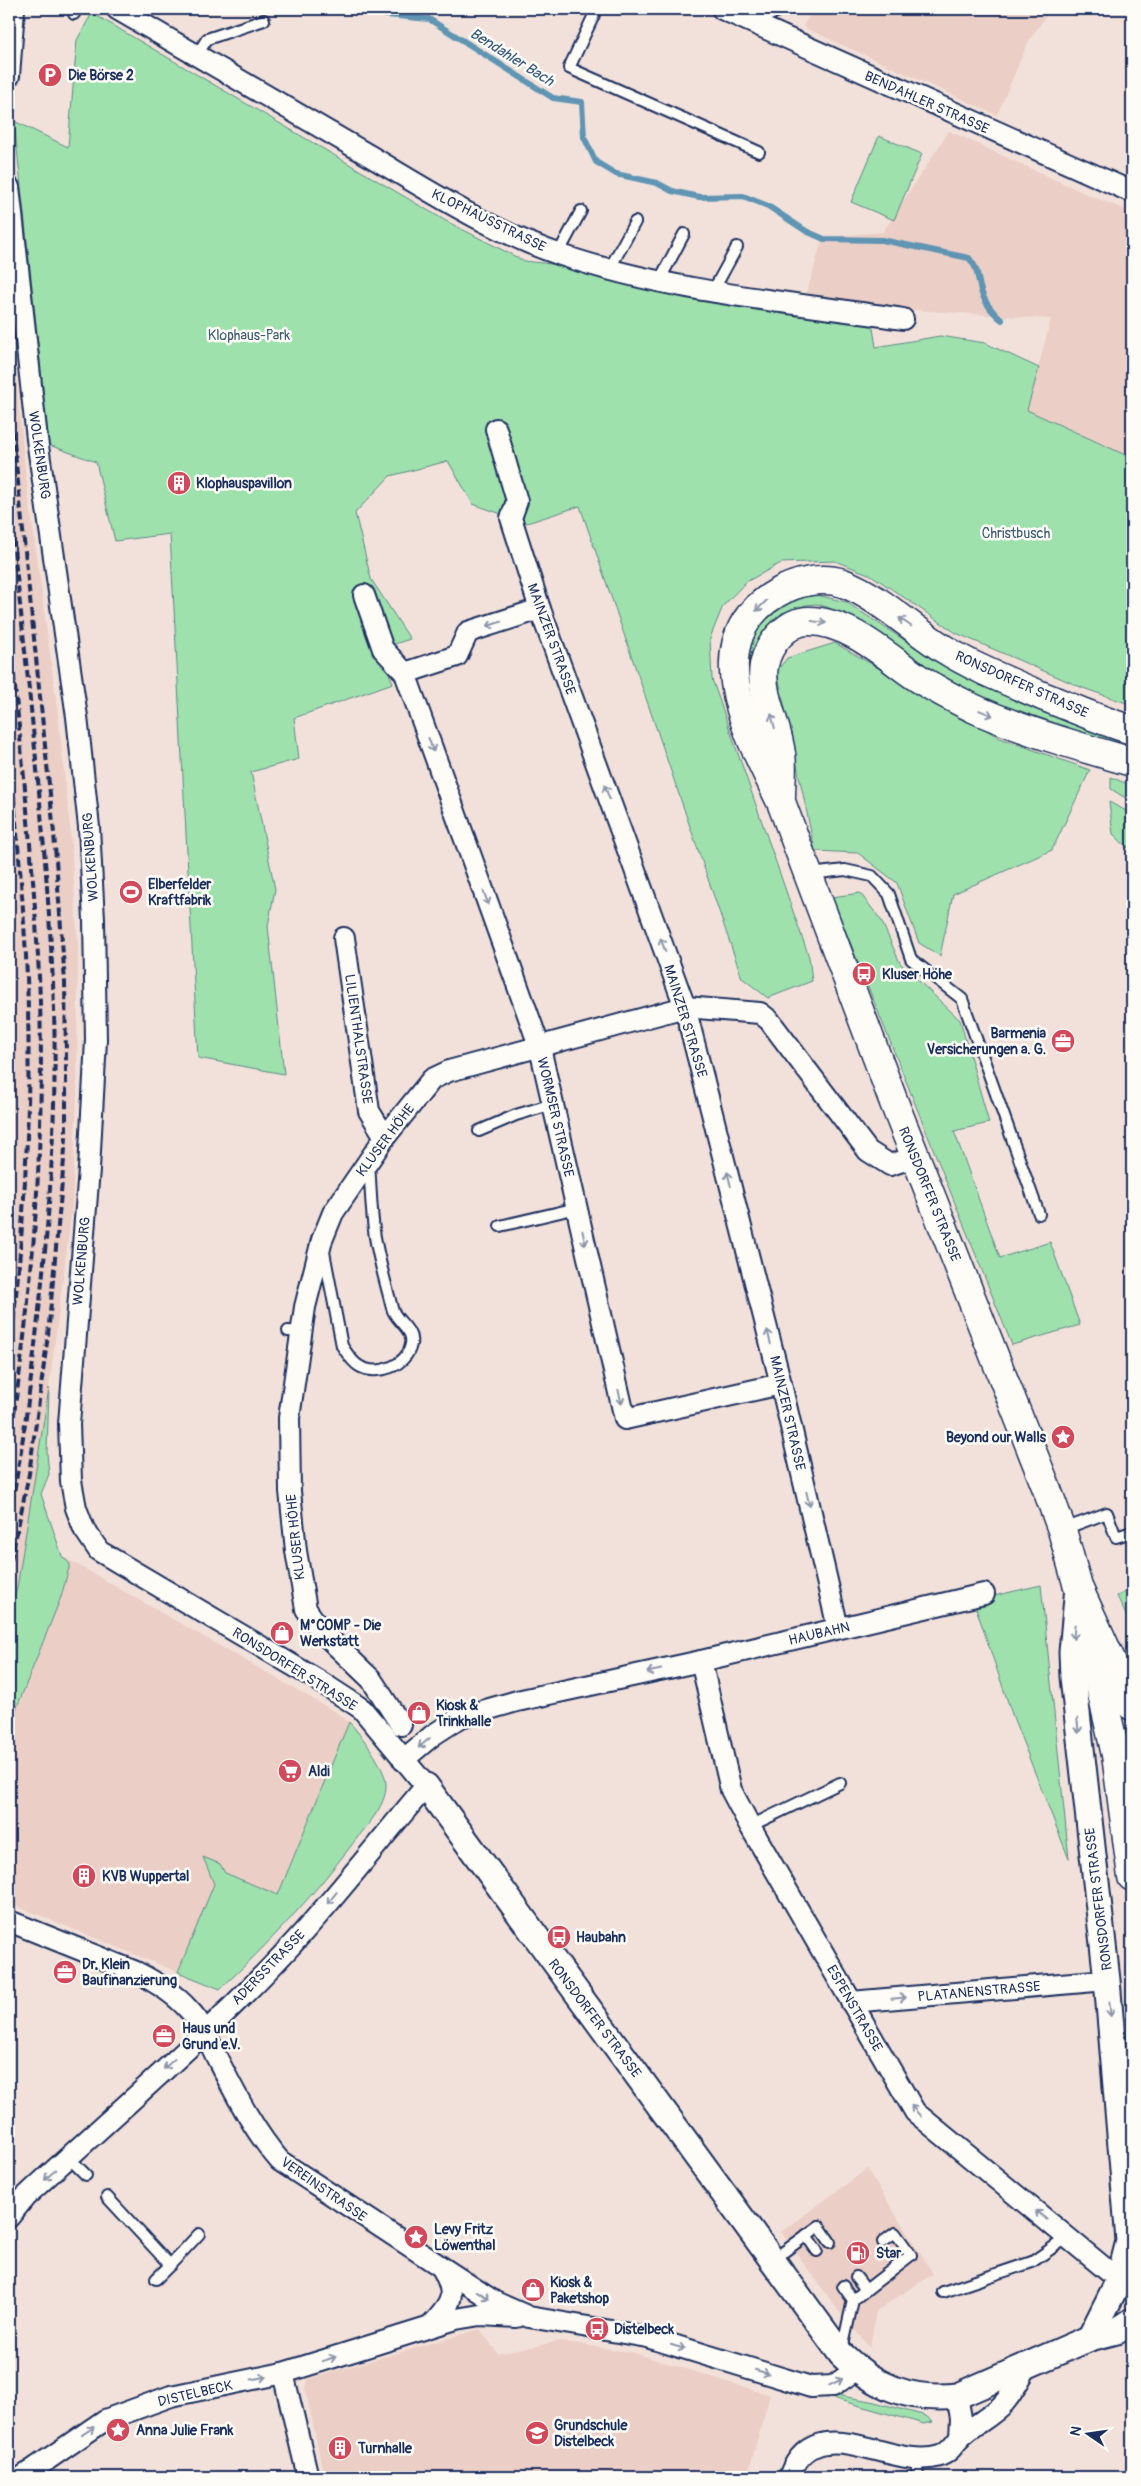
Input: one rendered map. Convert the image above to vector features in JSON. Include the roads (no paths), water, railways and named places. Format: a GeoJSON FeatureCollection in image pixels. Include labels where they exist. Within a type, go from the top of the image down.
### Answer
{"type":"FeatureCollection","features":[{"type":"Feature","properties":{"kind":"main road","name":"RONSDORFER STRASSE"},"geometry":{"type":"LineString","coordinates":[[1128,1696],[1096,1630],[1078,1587],[1062,1530],[916,1156],[782,802],[760,759],[737,696],[732,667],[740,633],[751,616],[771,596],[801,583],[826,580],[842,583],[862,593],[945,650],[980,668],[1075,709],[1132,730]]}},
{"type":"Feature","properties":{"kind":"main road","name":"RONSDORFER STRASSE"},"geometry":{"type":"LineString","coordinates":[[782,802],[781,753],[765,688],[764,665],[772,645],[781,633],[795,624],[808,621],[833,625],[861,639],[942,693],[977,710],[1132,762]]}},
{"type":"Feature","properties":{"kind":"main road"},"geometry":{"type":"LineString","coordinates":[[1096,1630],[1085,1675],[1116,1755],[1132,1877]]}},
{"type":"Feature","properties":{"kind":"main road"},"geometry":{"type":"LineString","coordinates":[[1085,1675],[1111,1674],[1128,1696]]}},
{"type":"Feature","properties":{"kind":"street"},"geometry":{"type":"LineString","coordinates":[[9,76],[14,9]]}},
{"type":"Feature","properties":{"kind":"street","name":"KLOPHAUSSTRASSE"},"geometry":{"type":"LineString","coordinates":[[117,9],[448,202],[512,234],[558,254],[609,270],[659,281],[713,291],[903,319]]}},
{"type":"Feature","properties":{"kind":"street","name":"BENDAHLER STRASSE"},"geometry":{"type":"LineString","coordinates":[[722,9],[746,14],[1132,192]]}},
{"type":"Feature","properties":{"kind":"street"},"geometry":{"type":"LineString","coordinates":[[746,14],[772,9]]}},
{"type":"Feature","properties":{"kind":"street","name":"WOLKENBURG"},"geometry":{"type":"LineString","coordinates":[[9,187],[37,439],[78,717],[91,864],[96,1040],[89,1169],[69,1424],[71,1481],[76,1508],[84,1529]]}},
{"type":"Feature","properties":{"kind":"street","name":"MAINZER STRASSE"},"geometry":{"type":"LineString","coordinates":[[496,429],[517,501],[510,518],[540,609],[685,1007],[782,1384],[838,1628]]}},
{"type":"Feature","properties":{"kind":"street","name":"WORMSER STRASSE"},"geometry":{"type":"LineString","coordinates":[[364,595],[383,649],[405,673],[540,1048],[625,1419],[782,1384]]}},
{"type":"Feature","properties":{"kind":"street"},"geometry":{"type":"LineString","coordinates":[[405,673],[457,656],[468,632],[540,609]]}},
{"type":"Feature","properties":{"kind":"street","name":"LILIENTHALSTRASSE"},"geometry":{"type":"LineString","coordinates":[[344,938],[369,1111],[385,1136]]}},
{"type":"Feature","properties":{"kind":"street","name":"KLUSER HÖHE"},"geometry":{"type":"LineString","coordinates":[[401,1725],[371,1679],[322,1632],[306,1609],[296,1552],[290,1491],[289,1418],[294,1332],[305,1307],[322,1240],[333,1213],[385,1136],[432,1079],[449,1071],[540,1048],[685,1007],[760,1014],[770,1020],[868,1151],[890,1165],[916,1156]]}},
{"type":"Feature","properties":{"kind":"street","name":"RONSDORFER STRASSE"},"geometry":{"type":"LineString","coordinates":[[84,1529],[99,1552],[316,1679],[362,1709],[426,1786],[849,2361],[879,2384],[913,2395],[934,2399],[957,2396],[1090,2338],[1124,2326]]}},
{"type":"Feature","properties":{"kind":"street","name":"RONSDORFER STRASSE"},"geometry":{"type":"LineString","coordinates":[[1078,1587],[1072,1652],[1085,1675],[1107,1980],[1130,2212],[1129,2241],[1118,2280],[1090,2338]]}},
{"type":"Feature","properties":{"kind":"street","name":"HAUBAHN"},"geometry":{"type":"LineString","coordinates":[[404,1760],[433,1735],[461,1718],[517,1702],[701,1661],[984,1594]]}},
{"type":"Feature","properties":{"kind":"street","name":"ESPENSTRASSE"},"geometry":{"type":"LineString","coordinates":[[701,1661],[732,1790],[750,1826],[915,2112],[1118,2280]]}},
{"type":"Feature","properties":{"kind":"street","name":"ADERSSTRASSE"},"geometry":{"type":"LineString","coordinates":[[9,2217],[25,2197],[205,2032],[271,1967],[328,1904],[426,1786]]}},
{"type":"Feature","properties":{"kind":"street","name":"VEREINSTRASSE"},"geometry":{"type":"LineString","coordinates":[[9,1921],[155,1982],[175,1996],[190,2011],[205,2032],[263,2141],[280,2161],[495,2302],[529,2317],[647,2337],[811,2387],[833,2386],[849,2361]]}},
{"type":"Feature","properties":{"kind":"street","name":"PLATANENSTRASSE"},"geometry":{"type":"LineString","coordinates":[[851,2002],[1107,1980]]}},
{"type":"Feature","properties":{"kind":"street"},"geometry":{"type":"LineString","coordinates":[[431,2326],[449,2306],[451,2287],[442,2268]]}},
{"type":"Feature","properties":{"kind":"street"},"geometry":{"type":"LineString","coordinates":[[1118,2280],[1124,2326]]}},
{"type":"Feature","properties":{"kind":"street","name":"DISTELBECK"},"geometry":{"type":"LineString","coordinates":[[22,2477],[47,2467],[104,2420],[172,2396],[283,2373],[431,2326],[480,2315],[529,2317]]}},
{"type":"Feature","properties":{"kind":"street"},"geometry":{"type":"LineString","coordinates":[[789,2477],[792,2467],[806,2451],[817,2444],[835,2442],[916,2457],[939,2456],[953,2448],[960,2438],[1004,2402],[1027,2367]]}},
{"type":"Feature","properties":{"kind":"street"},"geometry":{"type":"LineString","coordinates":[[283,2373],[308,2477]]}},
{"type":"Feature","properties":{"kind":"street"},"geometry":{"type":"LineString","coordinates":[[957,2396],[961,2418],[960,2438]]}},
{"type":"Feature","properties":{"kind":"lane"},"geometry":{"type":"LineString","coordinates":[[594,15],[569,68],[759,152]]}},
{"type":"Feature","properties":{"kind":"lane"},"geometry":{"type":"LineString","coordinates":[[197,55],[207,39],[264,20]]}},
{"type":"Feature","properties":{"kind":"lane"},"geometry":{"type":"LineString","coordinates":[[558,254],[581,211]]}},
{"type":"Feature","properties":{"kind":"lane"},"geometry":{"type":"LineString","coordinates":[[609,270],[635,222]]}},
{"type":"Feature","properties":{"kind":"lane"},"geometry":{"type":"LineString","coordinates":[[659,281],[684,234]]}},
{"type":"Feature","properties":{"kind":"lane"},"geometry":{"type":"LineString","coordinates":[[713,291],[736,247]]}},
{"type":"Feature","properties":{"kind":"lane"},"geometry":{"type":"LineString","coordinates":[[809,874],[846,870],[872,876],[889,894],[911,959],[962,999],[1040,1214]]}},
{"type":"Feature","properties":{"kind":"lane"},"geometry":{"type":"LineString","coordinates":[[479,1131],[516,1115],[553,1104]]}},
{"type":"Feature","properties":{"kind":"lane"},"geometry":{"type":"LineString","coordinates":[[322,1240],[342,1346],[350,1359],[360,1367],[372,1370],[396,1366],[405,1357],[411,1343],[408,1330],[393,1311],[375,1237],[369,1161]]}},
{"type":"Feature","properties":{"kind":"lane"},"geometry":{"type":"LineString","coordinates":[[500,1226],[577,1208]]}},
{"type":"Feature","properties":{"kind":"lane"},"geometry":{"type":"LineString","coordinates":[[1062,1530],[1107,1513],[1116,1537],[1132,1532]]}},
{"type":"Feature","properties":{"kind":"lane"},"geometry":{"type":"LineString","coordinates":[[750,1826],[840,1783]]}},
{"type":"Feature","properties":{"kind":"lane"},"geometry":{"type":"LineString","coordinates":[[68,2157],[86,2175]]}},
{"type":"Feature","properties":{"kind":"lane"},"geometry":{"type":"LineString","coordinates":[[107,2198],[170,2265]]}},
{"type":"Feature","properties":{"kind":"lane"},"geometry":{"type":"LineString","coordinates":[[774,2260],[818,2226],[830,2242]]}},
{"type":"Feature","properties":{"kind":"lane"},"geometry":{"type":"LineString","coordinates":[[853,2300],[911,2255],[895,2233],[883,2242]]}},
{"type":"Feature","properties":{"kind":"lane"},"geometry":{"type":"LineString","coordinates":[[156,2279],[199,2234]]}},
{"type":"Feature","properties":{"kind":"lane"},"geometry":{"type":"LineString","coordinates":[[806,2235],[817,2251]]}},
{"type":"Feature","properties":{"kind":"lane"},"geometry":{"type":"LineString","coordinates":[[943,2292],[1032,2262],[1068,2237]]}},
{"type":"Feature","properties":{"kind":"lane"},"geometry":{"type":"LineString","coordinates":[[856,2277],[866,2290]]}},
{"type":"Feature","properties":{"kind":"lane"},"geometry":{"type":"LineString","coordinates":[[843,2286],[853,2300],[849,2361]]}},
{"type":"Feature","properties":{"kind":"lane"},"geometry":{"type":"LineString","coordinates":[[916,2457],[918,2477]]}},
{"type":"Feature","properties":{"kind":"waterway","name":"Bendahler Bach"},"geometry":{"type":"LineString","coordinates":[[387,15],[429,19],[553,98],[582,102],[584,137],[596,162],[616,174],[657,183],[672,191],[699,197],[743,196],[768,206],[806,231],[824,239],[882,240],[969,258],[976,268],[981,292],[991,309],[1002,320]]}},
{"type":"Feature","properties":{"kind":"railway"},"geometry":{"type":"LineString","coordinates":[[9,395],[54,833],[65,982],[66,1058],[66,1138],[48,1335],[29,1474],[9,1570]]}},
{"type":"Feature","properties":{"kind":"railway"},"geometry":{"type":"LineString","coordinates":[[9,503],[34,743],[50,923],[55,1065],[50,1188],[43,1269],[26,1414],[9,1518]]}},
{"type":"Feature","properties":{"kind":"railway"},"geometry":{"type":"LineString","coordinates":[[9,627],[37,940],[41,1067],[37,1194],[32,1257],[26,1321],[9,1446]]}},
{"type":"Feature","properties":{"kind":"railway"},"geometry":{"type":"LineString","coordinates":[[9,749],[19,852],[26,956],[29,1057],[23,1209],[9,1359]]}},
{"type":"Feature","properties":{"kind":"place","name":"Die Börse 2"},"geometry":{"type":"Point","coordinates":[50,75]}},
{"type":"Feature","properties":{"kind":"place","name":"Klophauspavillon"},"geometry":{"type":"Point","coordinates":[179,483]}},
{"type":"Feature","properties":{"kind":"place","name":"Elberfelder Kraftfabrik"},"geometry":{"type":"Point","coordinates":[131,892]}},
{"type":"Feature","properties":{"kind":"place","name":"Kluser Höhe"},"geometry":{"type":"Point","coordinates":[864,974]}},
{"type":"Feature","properties":{"kind":"place","name":"Barmenia Versicherungen a. G."},"geometry":{"type":"Point","coordinates":[1063,1041]}},
{"type":"Feature","properties":{"kind":"place","name":"Beyond our Walls"},"geometry":{"type":"Point","coordinates":[1063,1437]}},
{"type":"Feature","properties":{"kind":"place","name":"M°COMP - Die Werkstatt"},"geometry":{"type":"Point","coordinates":[282,1633]}},
{"type":"Feature","properties":{"kind":"place","name":"Kiosk & Trinkhalle"},"geometry":{"type":"Point","coordinates":[419,1713]}},
{"type":"Feature","properties":{"kind":"place","name":"Aldi"},"geometry":{"type":"Point","coordinates":[290,1771]}},
{"type":"Feature","properties":{"kind":"place","name":"KVB Wuppertal"},"geometry":{"type":"Point","coordinates":[84,1876]}},
{"type":"Feature","properties":{"kind":"place","name":"Haubahn"},"geometry":{"type":"Point","coordinates":[559,1937]}},
{"type":"Feature","properties":{"kind":"place","name":"Dr. Klein Baufinanzierung"},"geometry":{"type":"Point","coordinates":[65,1972]}},
{"type":"Feature","properties":{"kind":"place","name":"Haus und Grund e.V."},"geometry":{"type":"Point","coordinates":[164,2036]}},
{"type":"Feature","properties":{"kind":"place","name":"Levy Fritz Löwenthal"},"geometry":{"type":"Point","coordinates":[416,2237]}},
{"type":"Feature","properties":{"kind":"place","name":"Star"},"geometry":{"type":"Point","coordinates":[858,2253]}},
{"type":"Feature","properties":{"kind":"place","name":"Kiosk & Paketshop"},"geometry":{"type":"Point","coordinates":[533,2290]}},
{"type":"Feature","properties":{"kind":"place","name":"Distelbeck"},"geometry":{"type":"Point","coordinates":[597,2329]}},
{"type":"Feature","properties":{"kind":"place","name":"Anna Julie Frank"},"geometry":{"type":"Point","coordinates":[118,2430]}},
{"type":"Feature","properties":{"kind":"place","name":"Grundschule Distelbeck"},"geometry":{"type":"Point","coordinates":[537,2433]}},
{"type":"Feature","properties":{"kind":"place","name":"Turnhalle"},"geometry":{"type":"Point","coordinates":[340,2448]}},
{"type":"Feature","properties":{"kind":"park label","name":"Klophaus-Park"},"geometry":{"type":"Point","coordinates":[249,335]}},
{"type":"Feature","properties":{"kind":"park label","name":"Christbusch"},"geometry":{"type":"Point","coordinates":[1016,533]}}]}
